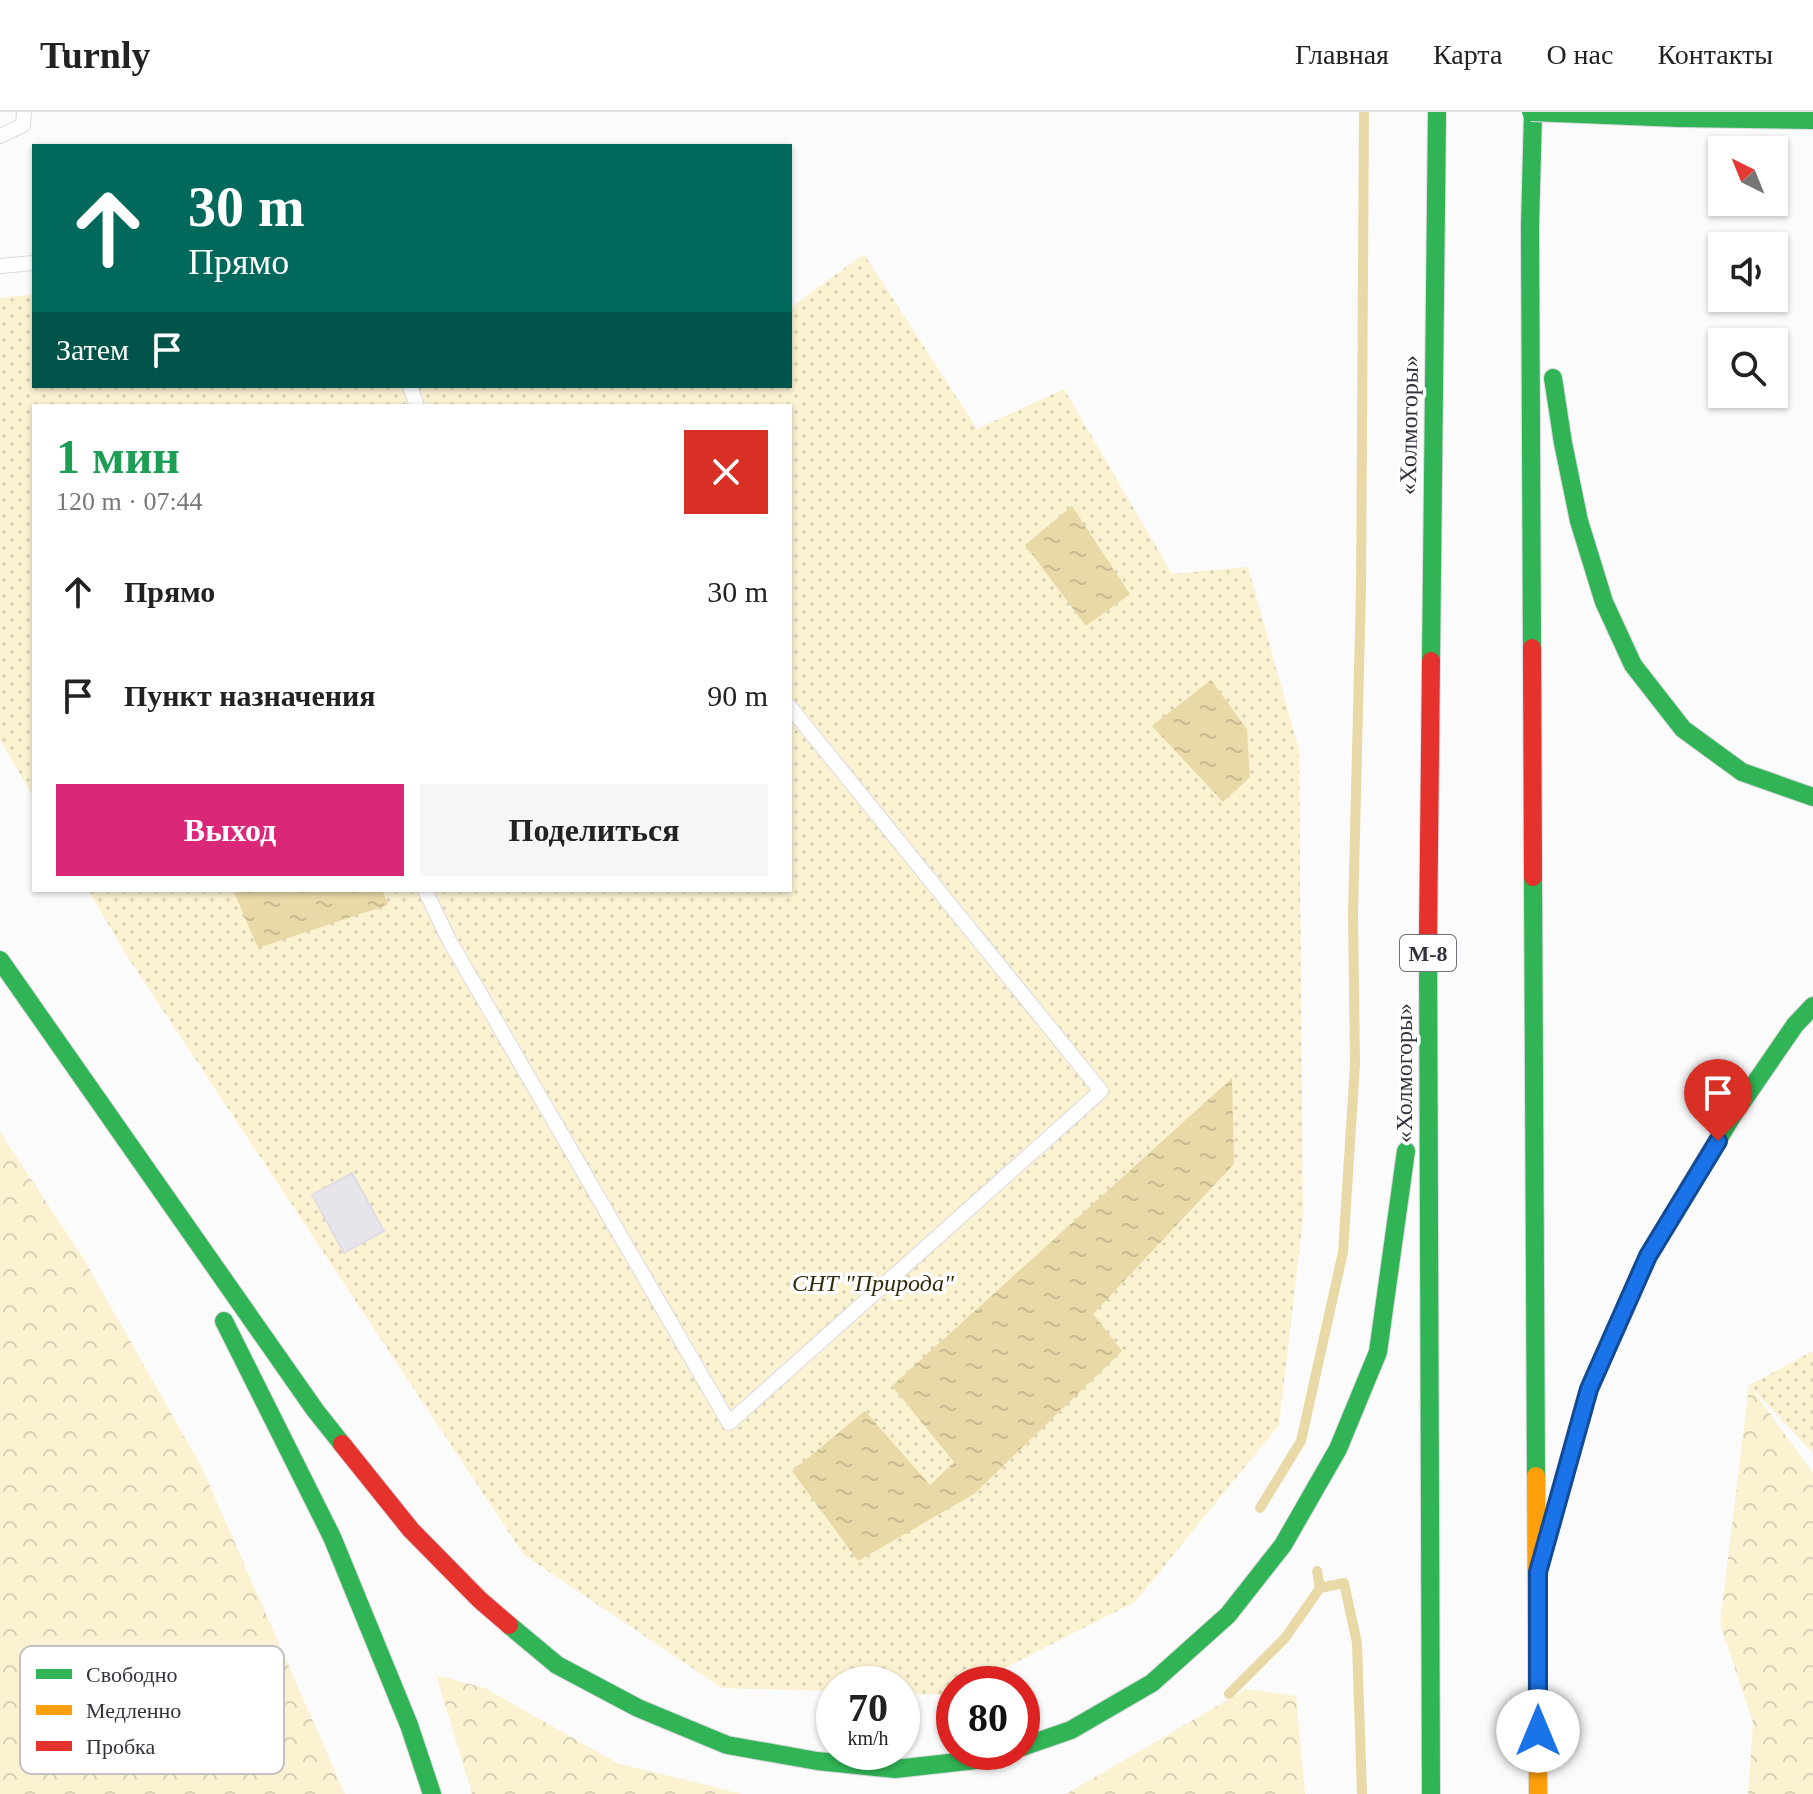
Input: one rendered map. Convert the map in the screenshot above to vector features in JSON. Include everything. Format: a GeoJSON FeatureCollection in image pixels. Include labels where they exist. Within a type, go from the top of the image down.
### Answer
{"type":"FeatureCollection","features":[{"type":"Feature","properties":{"kind":"highway","name":"«Холмогоры»"},"geometry":{"type":"LineString","coordinates":[[1431,1794],[1427,994],[1437,112]]}},
{"type":"Feature","properties":{"kind":"highway"},"geometry":{"type":"LineString","coordinates":[[1538,1794],[1530,227],[1532,112],[1812,122]]}},
{"type":"Feature","properties":{"kind":"highway"},"geometry":{"type":"LineString","coordinates":[[1530,227],[1563,443],[1579,521],[1604,602],[1633,665],[1683,729],[1742,772],[1813,797]]}},
{"type":"Feature","properties":{"kind":"highway"},"geometry":{"type":"LineString","coordinates":[[0,960],[315,1410],[411,1530],[480,1600],[557,1665],[638,1708],[727,1745],[817,1761],[895,1769],[936,1764]]}},
{"type":"Feature","properties":{"kind":"highway"},"geometry":{"type":"LineString","coordinates":[[1040,1741],[1071,1730],[1152,1683],[1228,1615],[1283,1545],[1338,1449],[1378,1352],[1427,994]]}},
{"type":"Feature","properties":{"kind":"highway"},"geometry":{"type":"LineString","coordinates":[[1538,1572],[1589,1389],[1648,1256],[1731,1118],[1795,1025],[1813,1006]]}},
{"type":"Feature","properties":{"kind":"highway"},"geometry":{"type":"LineString","coordinates":[[95,1098],[195,1270]]}},
{"type":"Feature","properties":{"kind":"highway"},"geometry":{"type":"LineString","coordinates":[[218,1310],[332,1537],[409,1725],[432,1794]]}},
{"type":"Feature","properties":{"kind":"lane"},"geometry":{"type":"LineString","coordinates":[[0,136],[23,125],[24,112]]}},
{"type":"Feature","properties":{"kind":"lane"},"geometry":{"type":"LineString","coordinates":[[0,266],[32,263]]}},
{"type":"Feature","properties":{"kind":"lane"},"geometry":{"type":"LineString","coordinates":[[426,892],[449,940],[729,1423],[1101,1091],[792,709]]}},
{"type":"Feature","properties":{"kind":"green space","name":"СНТ \"Природа\""},"geometry":{"type":"Polygon","coordinates":[[[864,254],[977,429],[1064,389],[1172,574],[1248,567],[1299,750],[1303,1219],[1279,1425],[1135,1602],[1009,1666],[936,1666],[936,1695],[920,1694],[920,1666],[816,1666],[816,1691],[722,1688],[524,1555],[127,956],[89,892],[792,892],[792,404],[32,404],[32,795],[0,740],[0,298],[32,294],[32,388],[792,388],[792,307],[864,254]]]}},
{"type":"Feature","properties":{"kind":"green space"},"geometry":{"type":"Polygon","coordinates":[[[0,1132],[85,1261],[202,1468],[280,1646],[20,1646],[20,1774],[284,1774],[284,1655],[345,1794],[0,1794],[0,1132]]]}},
{"type":"Feature","properties":{"kind":"green space"},"geometry":{"type":"Polygon","coordinates":[[[1813,1351],[1813,1453],[1749,1385],[1813,1351]]]}},
{"type":"Feature","properties":{"kind":"green space"},"geometry":{"type":"Polygon","coordinates":[[[1749,1385],[1813,1473],[1813,1794],[1748,1794],[1753,1723],[1720,1624],[1749,1385]]]}},
{"type":"Feature","properties":{"kind":"green space"},"geometry":{"type":"Polygon","coordinates":[[[436,1675],[485,1688],[617,1763],[742,1794],[472,1794],[436,1675]]]}},
{"type":"Feature","properties":{"kind":"green space"},"geometry":{"type":"Polygon","coordinates":[[[1246,1689],[1296,1696],[1305,1794],[1066,1794],[1246,1689]]]}},
{"type":"Feature","properties":{"kind":"water"},"geometry":{"type":"Polygon","coordinates":[[[1072,506],[1130,594],[1086,626],[1025,545],[1072,506]]]}},
{"type":"Feature","properties":{"kind":"water"},"geometry":{"type":"Polygon","coordinates":[[[1211,680],[1247,729],[1250,777],[1223,802],[1152,726],[1211,680]]]}},
{"type":"Feature","properties":{"kind":"water"},"geometry":{"type":"Polygon","coordinates":[[[234,892],[383,892],[388,905],[258,948],[234,892]]]}},
{"type":"Feature","properties":{"kind":"water"},"geometry":{"type":"Polygon","coordinates":[[[1232,1078],[1234,1164],[1093,1314],[1122,1351],[974,1494],[858,1561],[792,1471],[865,1411],[930,1485],[954,1462],[892,1386],[1232,1078]]]}},
{"type":"Feature","properties":{"kind":"building"},"geometry":{"type":"Polygon","coordinates":[[[352,1173],[384,1231],[344,1253],[312,1195],[352,1173]]]}},
{"type":"Feature","properties":{"kind":"waterway"},"geometry":{"type":"LineString","coordinates":[[1260,1508],[1301,1441],[1343,1252],[1355,1065],[1353,914],[1361,589],[1364,112]]}},
{"type":"Feature","properties":{"kind":"waterway"},"geometry":{"type":"LineString","coordinates":[[1317,1571],[1320,1588]]}},
{"type":"Feature","properties":{"kind":"waterway"},"geometry":{"type":"LineString","coordinates":[[1229,1694],[1285,1638],[1320,1588],[1344,1583],[1357,1643],[1362,1794]]}},
{"type":"Feature","properties":{"kind":"traffic: fast"},"geometry":{"type":"LineString","coordinates":[[1431,661],[1437,112]]}},
{"type":"Feature","properties":{"kind":"traffic: fast"},"geometry":{"type":"LineString","coordinates":[[1531,112],[1679,118]]}},
{"type":"Feature","properties":{"kind":"traffic: fast"},"geometry":{"type":"LineString","coordinates":[[1532,648],[1530,227],[1533,112]]}},
{"type":"Feature","properties":{"kind":"traffic: fast"},"geometry":{"type":"LineString","coordinates":[[1679,118],[1813,120]]}},
{"type":"Feature","properties":{"kind":"traffic: fast"},"geometry":{"type":"LineString","coordinates":[[1553,378],[1579,521],[1604,602],[1633,665],[1683,729],[1742,772],[1813,797]]}},
{"type":"Feature","properties":{"kind":"traffic: fast"},"geometry":{"type":"LineString","coordinates":[[1533,877],[1536,1476]]}},
{"type":"Feature","properties":{"kind":"traffic: fast"},"geometry":{"type":"LineString","coordinates":[[1428,940],[1431,1794]]}},
{"type":"Feature","properties":{"kind":"traffic: fast"},"geometry":{"type":"LineString","coordinates":[[0,960],[315,1410],[342,1444]]}},
{"type":"Feature","properties":{"kind":"traffic: fast"},"geometry":{"type":"LineString","coordinates":[[1690,1186],[1731,1118],[1795,1025],[1813,1006]]}},
{"type":"Feature","properties":{"kind":"traffic: fast"},"geometry":{"type":"LineString","coordinates":[[1040,1741],[1071,1730],[1152,1683],[1228,1615],[1283,1545],[1338,1449],[1378,1352],[1406,1151]]}},
{"type":"Feature","properties":{"kind":"traffic: fast"},"geometry":{"type":"LineString","coordinates":[[224,1321],[332,1537],[409,1725],[432,1794]]}},
{"type":"Feature","properties":{"kind":"traffic: fast"},"geometry":{"type":"LineString","coordinates":[[509,1625],[557,1665],[638,1708],[727,1745],[817,1761],[895,1769],[936,1764]]}},
{"type":"Feature","properties":{"kind":"traffic: slow"},"geometry":{"type":"LineString","coordinates":[[1536,1476],[1538,1794]]}},
{"type":"Feature","properties":{"kind":"traffic: jam"},"geometry":{"type":"LineString","coordinates":[[1532,648],[1533,877]]}},
{"type":"Feature","properties":{"kind":"traffic: jam"},"geometry":{"type":"LineString","coordinates":[[1428,940],[1431,661]]}},
{"type":"Feature","properties":{"kind":"traffic: jam"},"geometry":{"type":"LineString","coordinates":[[1551,1524],[1589,1389],[1648,1256],[1690,1186]]}},
{"type":"Feature","properties":{"kind":"traffic: jam"},"geometry":{"type":"LineString","coordinates":[[342,1444],[411,1530],[509,1625]]}},
{"type":"Feature","properties":{"kind":"route"},"geometry":{"type":"LineString","coordinates":[[1538,1731],[1538,1572],[1589,1389],[1648,1256],[1718,1141]]}}]}
